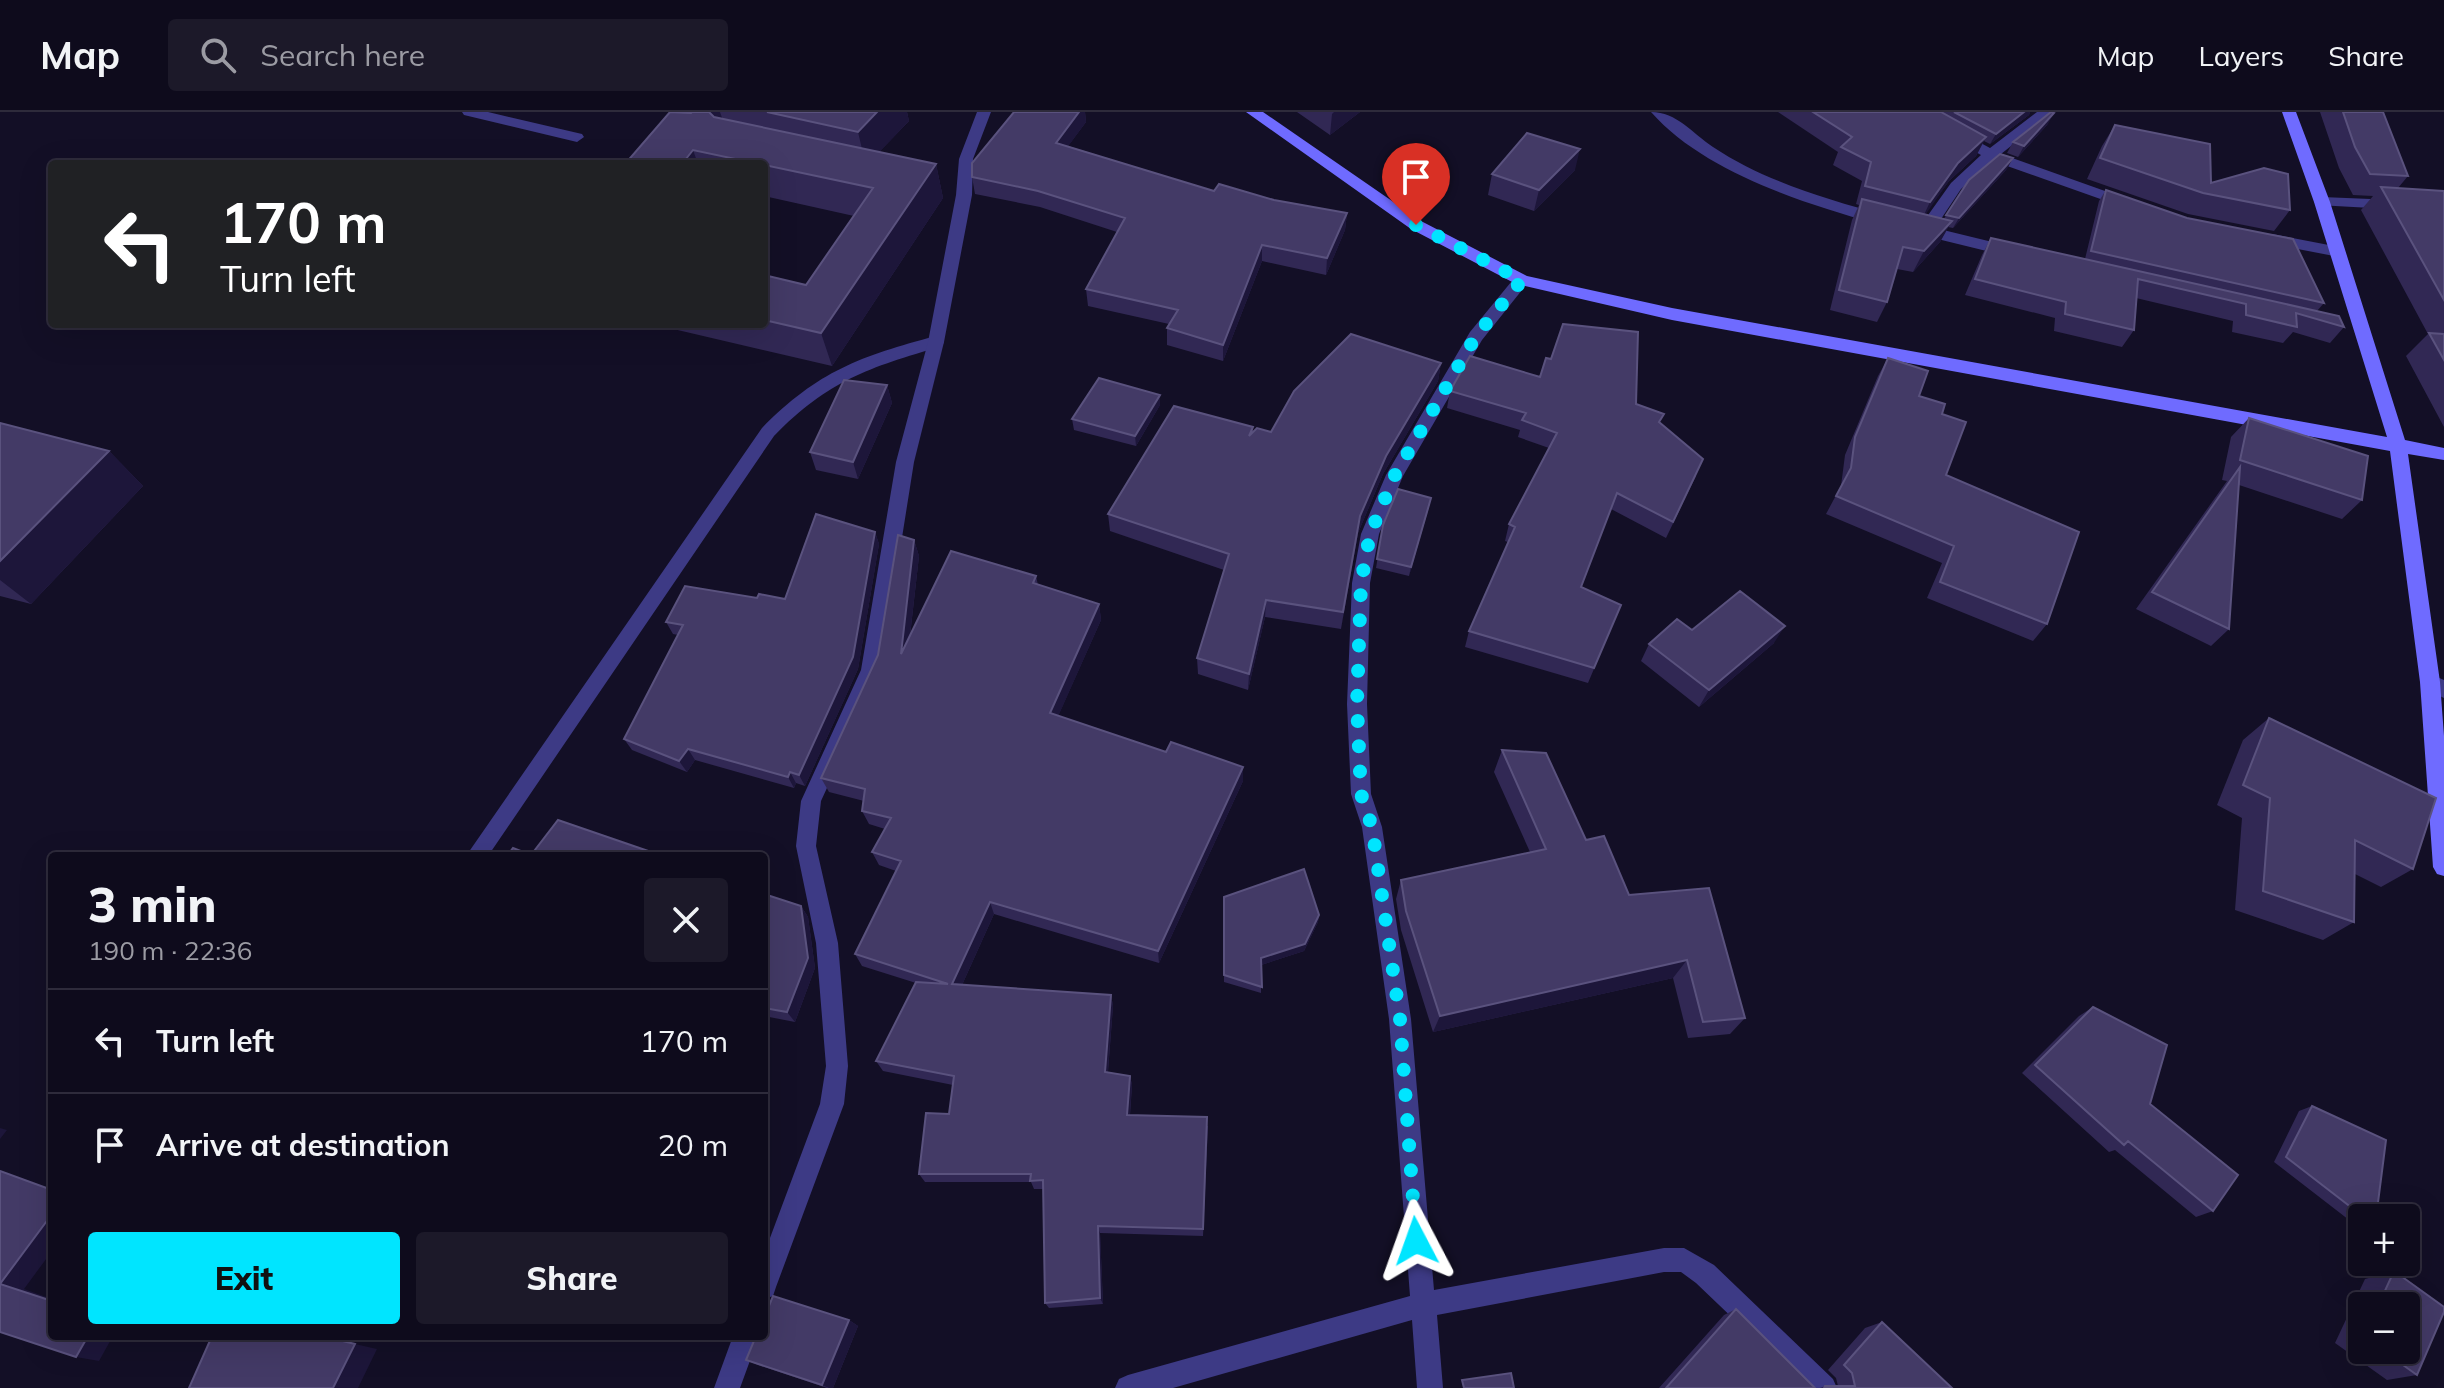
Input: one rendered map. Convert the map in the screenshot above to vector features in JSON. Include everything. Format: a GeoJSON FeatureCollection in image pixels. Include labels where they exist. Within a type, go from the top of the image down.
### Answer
{"type":"FeatureCollection","features":[{"type":"Feature","properties":{"kind":"street"},"geometry":{"type":"LineString","coordinates":[[469,112],[577,137]]}},
{"type":"Feature","properties":{"kind":"street"},"geometry":{"type":"LineString","coordinates":[[768,1276],[832,1104],[837,1066],[827,943],[806,846],[807,820],[811,801],[871,670],[905,462],[936,342],[956,193],[984,112]]}},
{"type":"Feature","properties":{"kind":"street"},"geometry":{"type":"LineString","coordinates":[[1256,112],[1416,225],[1522,280],[1672,314],[2444,454]]}},
{"type":"Feature","properties":{"kind":"street"},"geometry":{"type":"LineString","coordinates":[[1658,112],[1710,151],[1741,168],[1831,206],[2031,257]]}},
{"type":"Feature","properties":{"kind":"street"},"geometry":{"type":"LineString","coordinates":[[1912,112],[1991,155],[2139,208]]}},
{"type":"Feature","properties":{"kind":"street"},"geometry":{"type":"LineString","coordinates":[[1925,231],[1956,186],[2047,112]]}},
{"type":"Feature","properties":{"kind":"street"},"geometry":{"type":"LineString","coordinates":[[2289,112],[2322,202],[2355,331],[2398,446],[2437,686],[2444,867]]}},
{"type":"Feature","properties":{"kind":"street"},"geometry":{"type":"LineString","coordinates":[[2322,202],[2444,207]]}},
{"type":"Feature","properties":{"kind":"street"},"geometry":{"type":"LineString","coordinates":[[2259,236],[2334,251]]}},
{"type":"Feature","properties":{"kind":"street"},"geometry":{"type":"LineString","coordinates":[[1430,1388],[1400,1019],[1372,827],[1361,794],[1357,704],[1361,583],[1370,534],[1395,475],[1476,336],[1522,280]]}},
{"type":"Feature","properties":{"kind":"street"},"geometry":{"type":"LineString","coordinates":[[479,852],[768,432],[807,394],[837,377],[871,359],[936,342]]}},
{"type":"Feature","properties":{"kind":"street"},"geometry":{"type":"LineString","coordinates":[[1128,1388],[1421,1305],[1664,1260],[1684,1260],[1705,1274],[1824,1388]]}},
{"type":"Feature","properties":{"kind":"street"},"geometry":{"type":"LineString","coordinates":[[727,1388],[745,1340]]}},
{"type":"Feature","properties":{"kind":"building"},"geometry":{"type":"Polygon","coordinates":[[[670,112],[709,112],[714,117],[936,164],[821,333],[768,321],[768,276],[806,285],[873,188],[768,166],[768,160],[740,160],[693,150],[685,160],[628,160],[670,112]]]}},
{"type":"Feature","properties":{"kind":"building"},"geometry":{"type":"Polygon","coordinates":[[[767,112],[877,112],[858,132],[767,112]]]}},
{"type":"Feature","properties":{"kind":"building"},"geometry":{"type":"Polygon","coordinates":[[[1014,112],[1079,112],[1056,143],[1214,191],[1219,184],[1274,200],[1347,213],[1327,258],[1262,245],[1223,345],[1167,328],[1178,310],[1086,289],[1125,218],[1038,191],[972,177],[972,163],[1014,112]]]}},
{"type":"Feature","properties":{"kind":"building"},"geometry":{"type":"Polygon","coordinates":[[[1813,112],[1941,112],[1986,137],[1958,163],[1930,202],[1865,186],[1871,162],[1841,147],[1852,137],[1813,112]]]}},
{"type":"Feature","properties":{"kind":"building"},"geometry":{"type":"Polygon","coordinates":[[[1954,112],[2024,112],[1996,134],[1954,112]]]}},
{"type":"Feature","properties":{"kind":"building"},"geometry":{"type":"Polygon","coordinates":[[[2051,112],[2054,113],[2024,146],[2013,142],[2051,112]]]}},
{"type":"Feature","properties":{"kind":"building"},"geometry":{"type":"Polygon","coordinates":[[[2343,112],[2383,112],[2408,176],[2370,174],[2355,147],[2343,112]]]}},
{"type":"Feature","properties":{"kind":"building"},"geometry":{"type":"Polygon","coordinates":[[[2115,125],[2210,144],[2211,183],[2264,168],[2288,174],[2290,210],[2203,193],[2100,158],[2115,125]]]}},
{"type":"Feature","properties":{"kind":"building"},"geometry":{"type":"Polygon","coordinates":[[[1527,133],[1580,149],[1539,190],[1492,174],[1527,133]]]}},
{"type":"Feature","properties":{"kind":"building"},"geometry":{"type":"Polygon","coordinates":[[[2000,154],[2013,158],[1959,218],[1946,215],[1969,180],[2000,154]]]}},
{"type":"Feature","properties":{"kind":"building"},"geometry":{"type":"Polygon","coordinates":[[[2381,187],[2444,191],[2444,300],[2381,187]]]}},
{"type":"Feature","properties":{"kind":"building"},"geometry":{"type":"Polygon","coordinates":[[[2106,190],[2187,218],[2293,239],[2324,303],[2091,251],[2106,190]]]}},
{"type":"Feature","properties":{"kind":"building"},"geometry":{"type":"Polygon","coordinates":[[[1862,199],[1952,221],[1924,251],[1903,247],[1887,302],[1839,290],[1862,199]]]}},
{"type":"Feature","properties":{"kind":"building"},"geometry":{"type":"Polygon","coordinates":[[[1991,238],[2339,316],[2344,327],[2296,313],[2297,327],[2246,315],[2246,304],[2138,279],[2134,330],[2065,314],[2066,302],[1975,279],[1991,238]]]}},
{"type":"Feature","properties":{"kind":"building"},"geometry":{"type":"Polygon","coordinates":[[[1563,324],[1638,332],[1636,404],[1664,414],[1659,422],[1703,459],[1673,522],[1617,493],[1581,587],[1621,605],[1594,668],[1469,631],[1515,527],[1509,524],[1557,433],[1522,420],[1526,413],[1450,391],[1470,356],[1540,377],[1546,358],[1551,359],[1563,324]]]}},
{"type":"Feature","properties":{"kind":"building"},"geometry":{"type":"Polygon","coordinates":[[[2429,333],[2444,334],[2444,360],[2429,333]]]}},
{"type":"Feature","properties":{"kind":"building"},"geometry":{"type":"Polygon","coordinates":[[[1351,334],[1441,363],[1386,456],[1360,516],[1343,612],[1266,600],[1249,674],[1197,658],[1229,554],[1108,514],[1174,406],[1253,427],[1249,436],[1257,428],[1271,432],[1294,391],[1351,334]]]}},
{"type":"Feature","properties":{"kind":"building"},"geometry":{"type":"Polygon","coordinates":[[[1888,358],[1928,371],[1919,396],[1945,404],[1942,414],[1966,422],[1946,475],[2079,532],[2047,624],[1940,582],[1954,546],[1836,496],[1851,468],[1855,437],[1888,358]]]}},
{"type":"Feature","properties":{"kind":"building"},"geometry":{"type":"Polygon","coordinates":[[[1099,378],[1160,395],[1135,436],[1072,419],[1099,378]]]}},
{"type":"Feature","properties":{"kind":"building"},"geometry":{"type":"Polygon","coordinates":[[[844,380],[887,385],[853,462],[810,452],[844,380]]]}},
{"type":"Feature","properties":{"kind":"building"},"geometry":{"type":"Polygon","coordinates":[[[2249,418],[2368,456],[2362,500],[2240,460],[2249,418]]]}},
{"type":"Feature","properties":{"kind":"building"},"geometry":{"type":"Polygon","coordinates":[[[0,423],[109,451],[0,561],[0,423]]]}},
{"type":"Feature","properties":{"kind":"building"},"geometry":{"type":"Polygon","coordinates":[[[2240,467],[2229,629],[2152,592],[2240,467]]]}},
{"type":"Feature","properties":{"kind":"building"},"geometry":{"type":"Polygon","coordinates":[[[1398,489],[1431,498],[1411,567],[1377,559],[1383,525],[1398,489]]]}},
{"type":"Feature","properties":{"kind":"building"},"geometry":{"type":"Polygon","coordinates":[[[816,514],[875,532],[853,657],[799,775],[790,772],[788,777],[688,749],[679,761],[624,739],[683,625],[666,622],[685,586],[757,598],[759,594],[785,599],[816,514]]]}},
{"type":"Feature","properties":{"kind":"building"},"geometry":{"type":"Polygon","coordinates":[[[898,535],[914,540],[901,654],[951,551],[1036,576],[1033,583],[1099,604],[1050,713],[1166,752],[1171,742],[1243,767],[1158,951],[990,902],[952,984],[1111,995],[1105,1072],[1130,1076],[1127,1115],[1207,1117],[1203,1229],[1098,1226],[1100,1298],[1045,1303],[1043,1180],[1030,1181],[1031,1174],[919,1174],[926,1113],[949,1114],[954,1076],[876,1061],[916,982],[948,984],[855,954],[901,861],[872,852],[891,818],[862,811],[865,789],[821,778],[878,655],[898,535]]]}},
{"type":"Feature","properties":{"kind":"building"},"geometry":{"type":"Polygon","coordinates":[[[1740,591],[1785,626],[1709,690],[1649,644],[1677,619],[1692,630],[1740,591]]]}},
{"type":"Feature","properties":{"kind":"building"},"geometry":{"type":"Polygon","coordinates":[[[2269,718],[2436,798],[2413,869],[2355,840],[2354,922],[2263,891],[2270,798],[2243,785],[2269,718]]]}},
{"type":"Feature","properties":{"kind":"building"},"geometry":{"type":"Polygon","coordinates":[[[1502,750],[1546,753],[1586,840],[1604,836],[1629,895],[1709,888],[1745,1018],[1703,1022],[1687,960],[1440,1016],[1406,911],[1401,880],[1546,849],[1502,750]]]}},
{"type":"Feature","properties":{"kind":"building"},"geometry":{"type":"Polygon","coordinates":[[[558,820],[651,852],[533,852],[558,820]]]}},
{"type":"Feature","properties":{"kind":"building"},"geometry":{"type":"Polygon","coordinates":[[[1304,869],[1319,915],[1305,944],[1261,958],[1262,987],[1224,975],[1224,897],[1304,869]]]}},
{"type":"Feature","properties":{"kind":"building"},"geometry":{"type":"Polygon","coordinates":[[[768,895],[801,906],[808,958],[787,1012],[768,1009],[768,895]]]}},
{"type":"Feature","properties":{"kind":"building"},"geometry":{"type":"Polygon","coordinates":[[[2093,1007],[2167,1045],[2150,1104],[2238,1175],[2213,1211],[2128,1141],[2124,1145],[2035,1065],[2093,1007]]]}},
{"type":"Feature","properties":{"kind":"building"},"geometry":{"type":"Polygon","coordinates":[[[2312,1106],[2386,1140],[2378,1204],[2348,1205],[2286,1157],[2312,1106]]]}},
{"type":"Feature","properties":{"kind":"building"},"geometry":{"type":"Polygon","coordinates":[[[0,1171],[48,1189],[48,1219],[0,1284],[0,1171]]]}},
{"type":"Feature","properties":{"kind":"building"},"geometry":{"type":"Polygon","coordinates":[[[2392,1276],[2401,1276],[2444,1307],[2417,1375],[2402,1364],[2420,1364],[2420,1292],[2384,1292],[2392,1276]]]}},
{"type":"Feature","properties":{"kind":"building"},"geometry":{"type":"Polygon","coordinates":[[[0,1284],[48,1300],[48,1340],[86,1340],[76,1357],[0,1332],[0,1284]]]}},
{"type":"Feature","properties":{"kind":"building"},"geometry":{"type":"Polygon","coordinates":[[[773,1296],[849,1320],[822,1385],[746,1360],[754,1340],[768,1340],[768,1308],[773,1296]]]}},
{"type":"Feature","properties":{"kind":"building"},"geometry":{"type":"Polygon","coordinates":[[[1736,1309],[1815,1388],[1666,1388],[1736,1309]]]}},
{"type":"Feature","properties":{"kind":"building"},"geometry":{"type":"Polygon","coordinates":[[[1882,1322],[1952,1388],[1824,1388],[1855,1386],[1852,1373],[1844,1365],[1882,1322]]]}},
{"type":"Feature","properties":{"kind":"building"},"geometry":{"type":"Polygon","coordinates":[[[210,1340],[338,1340],[355,1344],[333,1388],[189,1388],[210,1340]]]}},
{"type":"Feature","properties":{"kind":"building"},"geometry":{"type":"Polygon","coordinates":[[[1511,1373],[1514,1388],[1464,1388],[1462,1380],[1511,1373]]]}},
{"type":"Feature","properties":{"kind":"route"},"geometry":{"type":"LineString","coordinates":[[1416,225],[1522,280],[1476,336],[1395,475],[1370,534],[1361,583],[1357,704],[1361,794],[1372,827],[1400,1019],[1416,1241]]}}]}
